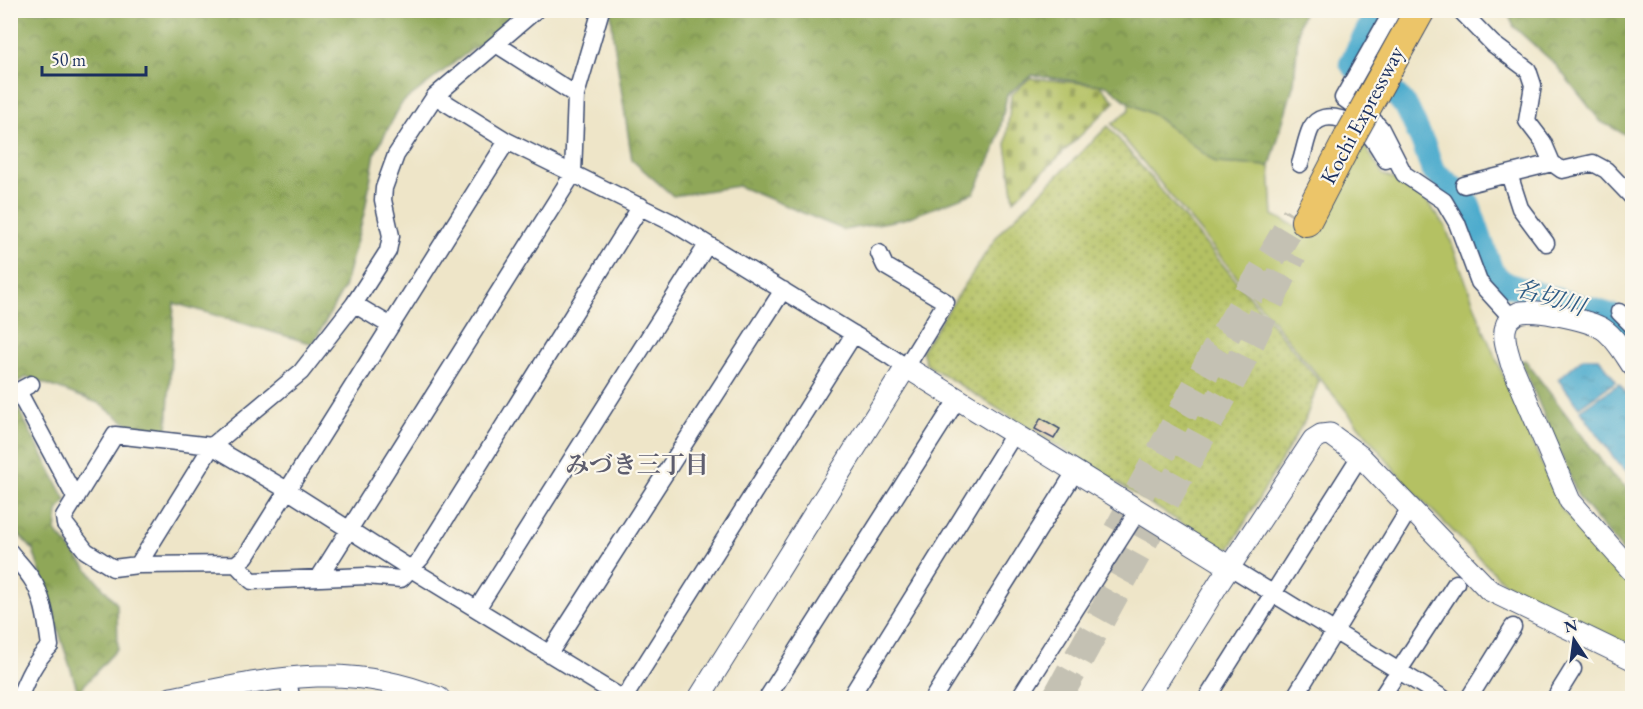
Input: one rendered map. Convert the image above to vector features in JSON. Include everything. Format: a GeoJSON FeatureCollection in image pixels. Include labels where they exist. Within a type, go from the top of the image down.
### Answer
{"type":"FeatureCollection","features":[{"type":"Feature","properties":{"kind":"highway","name":"Kochi Expressway"},"geometry":{"type":"LineString","coordinates":[[1301,218],[1410,10]]}},
{"type":"Feature","properties":{"kind":"highway","name":"Kochi Expressway"},"geometry":{"type":"LineString","coordinates":[[1345,135],[1420,10]]}},
{"type":"Feature","properties":{"kind":"street"},"geometry":{"type":"LineString","coordinates":[[138,565],[212,446],[301,372],[354,304],[391,244],[383,196],[396,155],[435,96],[536,10]]}},
{"type":"Feature","properties":{"kind":"street"},"geometry":{"type":"LineString","coordinates":[[320,576],[573,174],[576,95],[601,10]]}},
{"type":"Feature","properties":{"kind":"street"},"geometry":{"type":"LineString","coordinates":[[1393,10],[1342,98],[1371,118],[1381,129],[1404,174]]}},
{"type":"Feature","properties":{"kind":"street"},"geometry":{"type":"LineString","coordinates":[[1460,10],[1493,44],[1528,70],[1533,85],[1527,121],[1543,142],[1552,163],[1562,170],[1593,163],[1606,170],[1632,197]]}},
{"type":"Feature","properties":{"kind":"street"},"geometry":{"type":"LineString","coordinates":[[496,44],[576,95]]}},
{"type":"Feature","properties":{"kind":"street"},"geometry":{"type":"LineString","coordinates":[[435,96],[507,141],[673,223],[1443,699]]}},
{"type":"Feature","properties":{"kind":"street"},"geometry":{"type":"LineString","coordinates":[[1300,164],[1311,128],[1322,117],[1329,116],[1361,129],[1376,143],[1392,171],[1404,174],[1444,201],[1456,223],[1479,282],[1511,317]]}},
{"type":"Feature","properties":{"kind":"street"},"geometry":{"type":"LineString","coordinates":[[507,141],[287,490],[246,556],[236,564],[138,565],[113,568],[86,552],[65,524],[64,517],[115,435],[212,446],[287,490],[623,699],[854,334]]}},
{"type":"Feature","properties":{"kind":"street"},"geometry":{"type":"LineString","coordinates":[[1464,185],[1552,163]]}},
{"type":"Feature","properties":{"kind":"street"},"geometry":{"type":"LineString","coordinates":[[1509,174],[1520,208],[1546,243]]}},
{"type":"Feature","properties":{"kind":"street"},"geometry":{"type":"LineString","coordinates":[[236,564],[252,581],[320,576],[401,579],[421,558],[641,207]]}},
{"type":"Feature","properties":{"kind":"street"},"geometry":{"type":"LineString","coordinates":[[477,609],[708,245]]}},
{"type":"Feature","properties":{"kind":"street"},"geometry":{"type":"LineString","coordinates":[[699,699],[946,302],[885,266],[879,253]]}},
{"type":"Feature","properties":{"kind":"street"},"geometry":{"type":"LineString","coordinates":[[549,654],[783,290]]}},
{"type":"Feature","properties":{"kind":"street"},"geometry":{"type":"LineString","coordinates":[[354,304],[391,326]]}},
{"type":"Feature","properties":{"kind":"street"},"geometry":{"type":"LineString","coordinates":[[1632,365],[1611,336],[1595,325],[1549,312],[1520,312],[1511,317],[1506,326],[1505,340],[1511,363],[1570,501],[1632,571]]}},
{"type":"Feature","properties":{"kind":"street"},"geometry":{"type":"LineString","coordinates":[[1619,312],[1632,325]]}},
{"type":"Feature","properties":{"kind":"street"},"geometry":{"type":"LineString","coordinates":[[32,384],[18,392],[76,499]]}},
{"type":"Feature","properties":{"kind":"street"},"geometry":{"type":"LineString","coordinates":[[767,699],[957,400]]}},
{"type":"Feature","properties":{"kind":"street"},"geometry":{"type":"LineString","coordinates":[[850,699],[1014,434]]}},
{"type":"Feature","properties":{"kind":"street"},"geometry":{"type":"LineString","coordinates":[[1147,699],[1314,440],[1321,435],[1330,434],[1359,456],[1489,590],[1632,659]]}},
{"type":"Feature","properties":{"kind":"street"},"geometry":{"type":"LineString","coordinates":[[1207,699],[1359,456]]}},
{"type":"Feature","properties":{"kind":"street"},"geometry":{"type":"LineString","coordinates":[[933,699],[1075,472]]}},
{"type":"Feature","properties":{"kind":"street"},"geometry":{"type":"LineString","coordinates":[[1294,699],[1410,508]]}},
{"type":"Feature","properties":{"kind":"street"},"geometry":{"type":"LineString","coordinates":[[1019,699],[1138,511]]}},
{"type":"Feature","properties":{"kind":"street"},"geometry":{"type":"LineString","coordinates":[[10,552],[36,586],[47,624],[50,646],[28,674],[19,699]]}},
{"type":"Feature","properties":{"kind":"street"},"geometry":{"type":"LineString","coordinates":[[1381,699],[1456,583]]}},
{"type":"Feature","properties":{"kind":"street"},"geometry":{"type":"LineString","coordinates":[[1469,699],[1513,627]]}},
{"type":"Feature","properties":{"kind":"street"},"geometry":{"type":"LineString","coordinates":[[1556,699],[1573,669]]}},
{"type":"Feature","properties":{"kind":"street"},"geometry":{"type":"LineString","coordinates":[[171,699],[288,677],[334,676],[383,681],[439,699]]}},
{"type":"Feature","properties":{"kind":"street"},"geometry":{"type":"LineString","coordinates":[[288,677],[291,699]]}},
{"type":"Feature","properties":{"kind":"green space"},"geometry":{"type":"Polygon","coordinates":[[[11,11],[525,11],[523,17],[471,50],[402,103],[375,153],[365,210],[344,288],[313,344],[174,303],[167,431],[132,427],[98,403],[27,377],[11,386],[11,11]]]}},
{"type":"Feature","properties":{"kind":"green space"},"geometry":{"type":"Polygon","coordinates":[[[611,11],[1304,11],[1299,24],[1294,83],[1270,166],[1216,163],[1154,115],[1129,103],[1108,86],[1032,75],[1007,95],[997,144],[974,193],[904,219],[844,230],[738,186],[673,196],[632,160],[611,11]]]}},
{"type":"Feature","properties":{"kind":"green space"},"geometry":{"type":"Polygon","coordinates":[[[1507,11],[1632,11],[1632,138],[1601,122],[1555,64],[1514,27],[1507,11]]]}},
{"type":"Feature","properties":{"kind":"green space"},"geometry":{"type":"Polygon","coordinates":[[[1030,78],[1100,85],[1115,102],[1014,200],[1006,145],[1011,95],[1030,78]]]}},
{"type":"Feature","properties":{"kind":"green space"},"geometry":{"type":"Polygon","coordinates":[[[1129,103],[1154,115],[1216,163],[1270,166],[1273,215],[1315,236],[1362,141],[1383,175],[1417,189],[1445,225],[1484,331],[1562,510],[1632,583],[1632,648],[1503,582],[1407,485],[1112,124],[1129,110],[1129,103]]]}},
{"type":"Feature","properties":{"kind":"green space"},"geometry":{"type":"Polygon","coordinates":[[[1108,126],[1319,381],[1305,420],[1230,548],[1223,549],[926,364],[922,350],[999,233],[1108,126]]]}},
{"type":"Feature","properties":{"kind":"green space"},"geometry":{"type":"Polygon","coordinates":[[[1525,360],[1612,475],[1632,492],[1632,562],[1579,498],[1521,361],[1525,360]]]}},
{"type":"Feature","properties":{"kind":"green space"},"geometry":{"type":"Polygon","coordinates":[[[10,393],[66,500],[58,511],[56,532],[117,604],[118,648],[78,692],[33,550],[11,526],[10,393]]]}},
{"type":"Feature","properties":{"kind":"water"},"geometry":{"type":"Polygon","coordinates":[[[1583,358],[1599,358],[1616,381],[1579,407],[1558,379],[1583,358]]]}},
{"type":"Feature","properties":{"kind":"water"},"geometry":{"type":"Polygon","coordinates":[[[1619,384],[1632,401],[1632,475],[1618,464],[1580,410],[1619,384]]]}},
{"type":"Feature","properties":{"kind":"building"},"geometry":{"type":"Polygon","coordinates":[[[1041,418],[1060,429],[1054,439],[1035,429],[1041,418]]]}},
{"type":"Feature","properties":{"kind":"waterway","name":"名切川"},"geometry":{"type":"LineString","coordinates":[[1378,10],[1351,63],[1365,78],[1397,96],[1407,108],[1433,171],[1468,203],[1492,272],[1505,284],[1614,316],[1632,340]]}},
{"type":"Feature","properties":{"kind":"tunnel"},"geometry":{"type":"LineString","coordinates":[[1118,532],[1217,349],[1296,216]]}},
{"type":"Feature","properties":{"kind":"tunnel"},"geometry":{"type":"LineString","coordinates":[[1057,698],[1236,371],[1292,254]]}},
{"type":"Feature","properties":{"kind":"district","name":"みづき三丁目"},"geometry":{"type":"Point","coordinates":[637,464]}}]}
